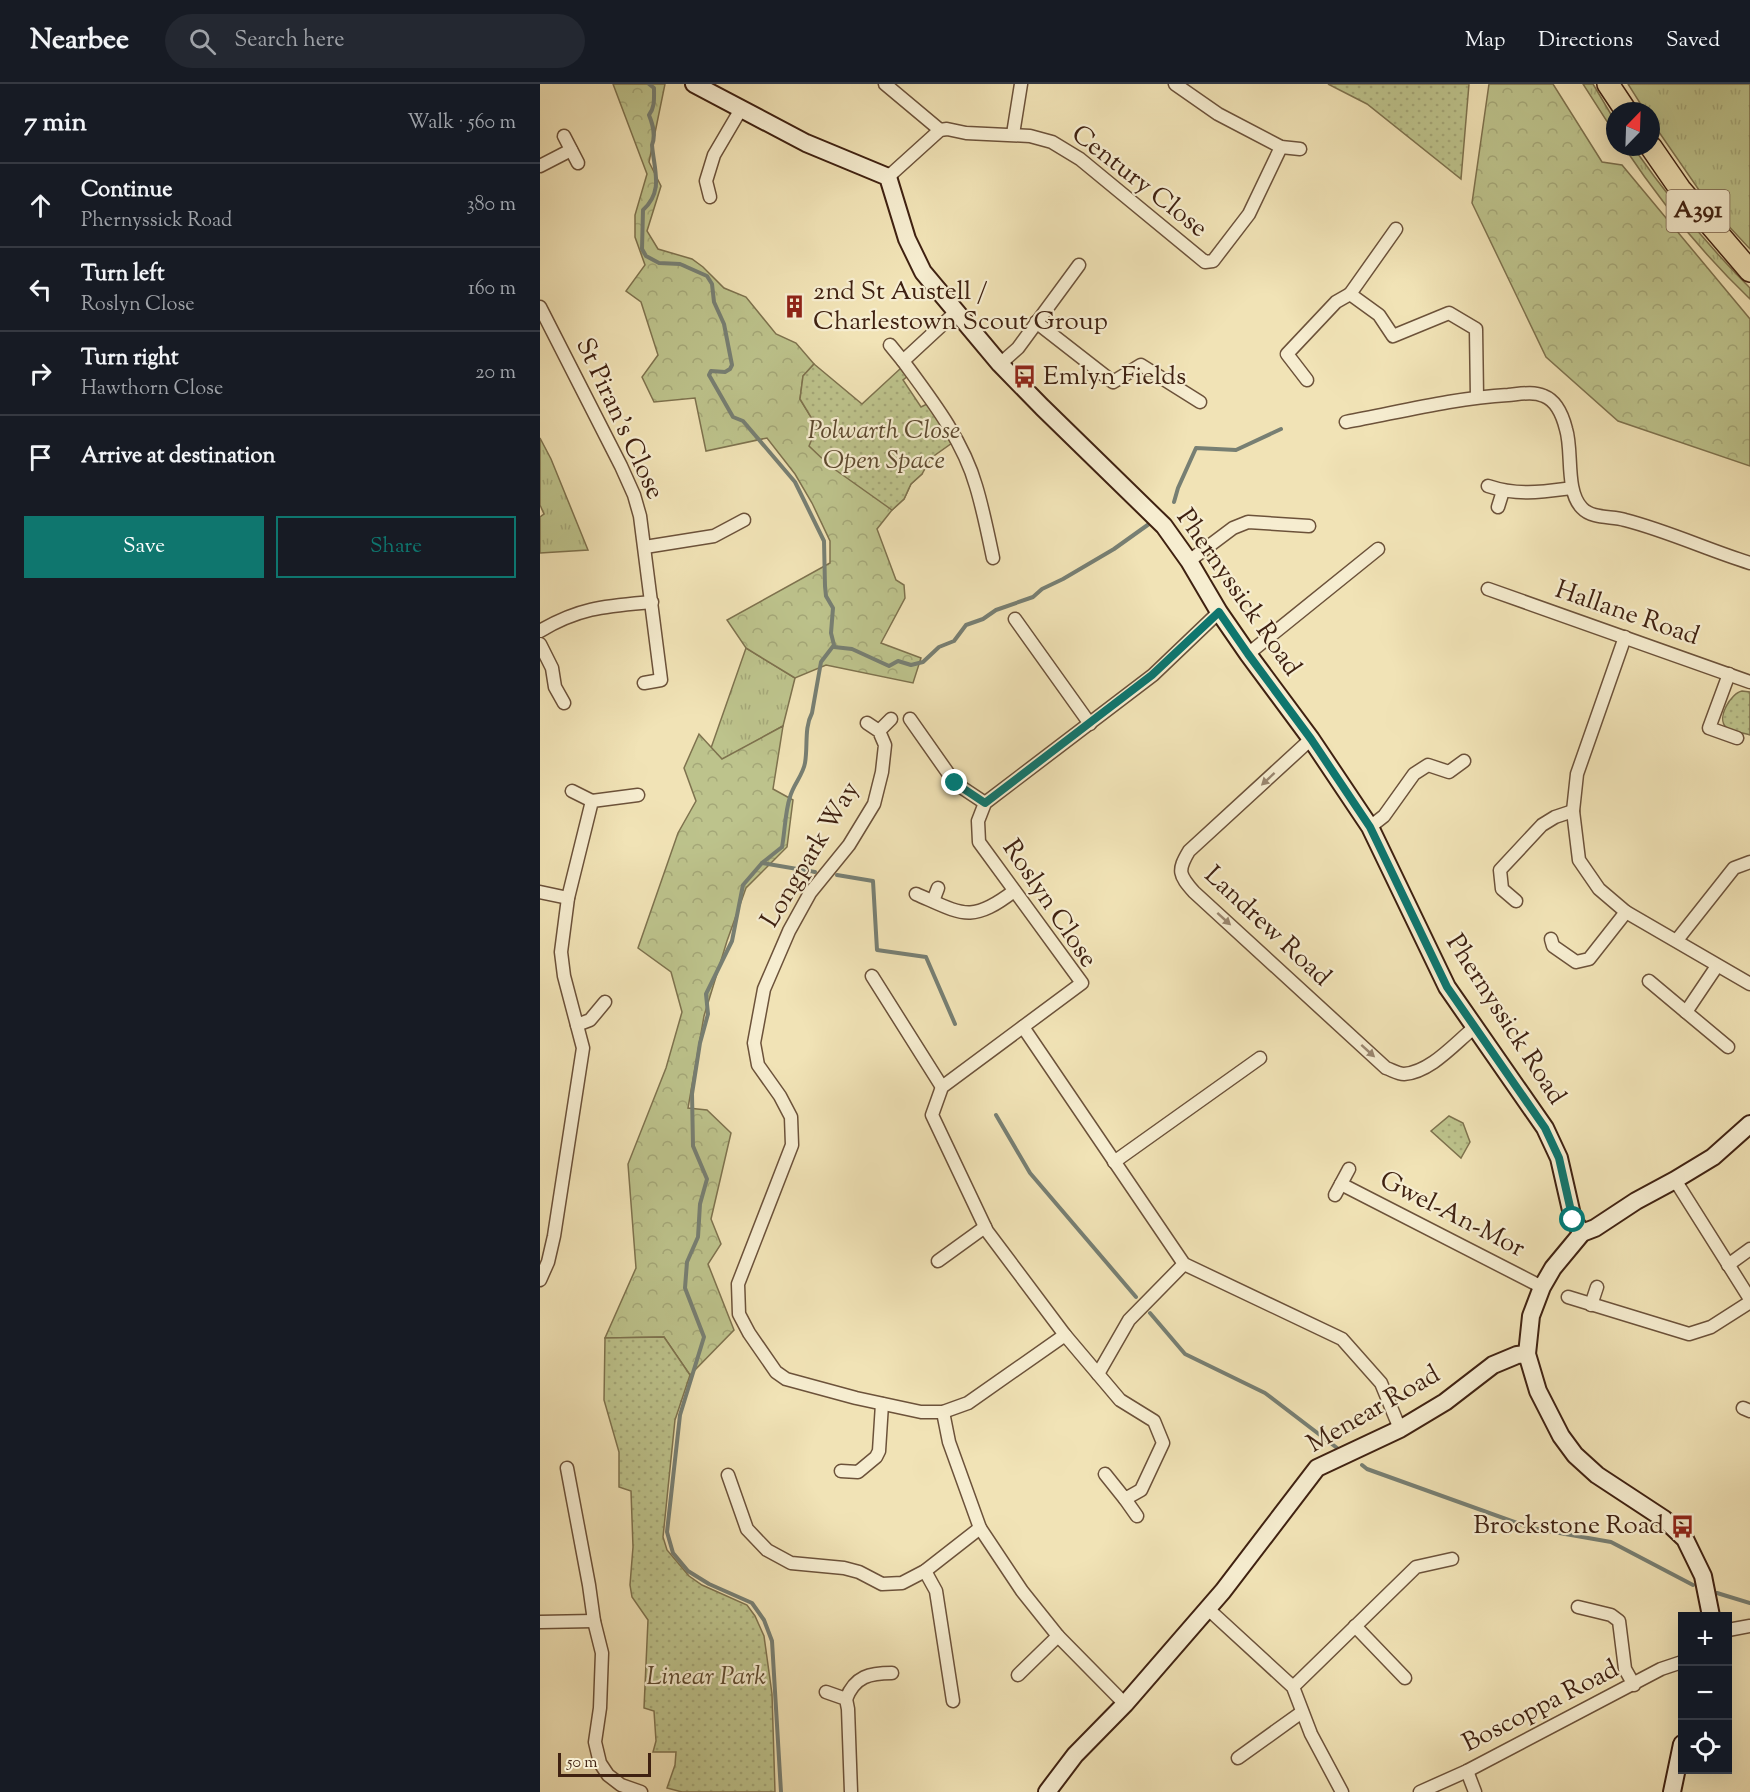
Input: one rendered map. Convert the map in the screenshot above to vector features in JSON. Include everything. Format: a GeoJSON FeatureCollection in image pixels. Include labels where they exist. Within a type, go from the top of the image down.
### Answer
{"type":"FeatureCollection","features":[{"type":"Feature","properties":{"kind":"highway"},"geometry":{"type":"LineString","coordinates":[[1608,84],[1620,102]]}},
{"type":"Feature","properties":{"kind":"highway","name":"A391"},"geometry":{"type":"LineString","coordinates":[[1657,156],[1680,189],[1739,261],[1750,271]]}},
{"type":"Feature","properties":{"kind":"street"},"geometry":{"type":"LineString","coordinates":[[694,84],[806,143],[888,177],[940,130],[885,84]]}},
{"type":"Feature","properties":{"kind":"street"},"geometry":{"type":"LineString","coordinates":[[1013,134],[1021,84]]}},
{"type":"Feature","properties":{"kind":"street"},"geometry":{"type":"LineString","coordinates":[[1175,84],[1218,114],[1281,147],[1300,149]]}},
{"type":"Feature","properties":{"kind":"street"},"geometry":{"type":"LineString","coordinates":[[710,197],[706,181],[714,155],[741,109]]}},
{"type":"Feature","properties":{"kind":"street","name":"Century Close"},"geometry":{"type":"LineString","coordinates":[[940,130],[1013,134],[1052,142],[1073,154],[1204,262],[1213,261],[1249,214],[1281,147]]}},
{"type":"Feature","properties":{"kind":"street"},"geometry":{"type":"LineString","coordinates":[[564,136],[578,163]]}},
{"type":"Feature","properties":{"kind":"street"},"geometry":{"type":"LineString","coordinates":[[540,166],[571,150]]}},
{"type":"Feature","properties":{"kind":"street","name":"Phernyssick Road"},"geometry":{"type":"LineString","coordinates":[[888,177],[907,239],[923,272],[1000,364],[1164,526],[1189,561],[1219,612],[1311,739],[1370,827],[1447,987],[1545,1128],[1559,1158],[1573,1220],[1582,1233]]}},
{"type":"Feature","properties":{"kind":"street"},"geometry":{"type":"LineString","coordinates":[[1307,380],[1287,354],[1336,302],[1350,294],[1396,229]]}},
{"type":"Feature","properties":{"kind":"street"},"geometry":{"type":"LineString","coordinates":[[1000,364],[1018,348],[1079,265]]}},
{"type":"Feature","properties":{"kind":"street"},"geometry":{"type":"LineString","coordinates":[[1350,294],[1379,315],[1393,336],[1449,313],[1476,329],[1477,397]]}},
{"type":"Feature","properties":{"kind":"street","name":"St Piran's Close"},"geometry":{"type":"LineString","coordinates":[[540,307],[634,495],[640,516],[661,680],[644,683]]}},
{"type":"Feature","properties":{"kind":"street"},"geometry":{"type":"LineString","coordinates":[[903,361],[956,312]]}},
{"type":"Feature","properties":{"kind":"street"},"geometry":{"type":"LineString","coordinates":[[1036,322],[1113,381],[1141,365],[1200,402]]}},
{"type":"Feature","properties":{"kind":"street"},"geometry":{"type":"LineString","coordinates":[[890,345],[936,405],[965,457],[976,484],[993,558]]}},
{"type":"Feature","properties":{"kind":"street"},"geometry":{"type":"LineString","coordinates":[[1346,422],[1477,397],[1530,393],[1545,396],[1557,406],[1567,430],[1572,488],[1580,507],[1589,514],[1621,518],[1649,526],[1750,563]]}},
{"type":"Feature","properties":{"kind":"street"},"geometry":{"type":"LineString","coordinates":[[1488,486],[1503,491],[1538,493],[1572,488]]}},
{"type":"Feature","properties":{"kind":"street"},"geometry":{"type":"LineString","coordinates":[[1498,507],[1503,491]]}},
{"type":"Feature","properties":{"kind":"street"},"geometry":{"type":"LineString","coordinates":[[645,547],[714,536],[747,517]]}},
{"type":"Feature","properties":{"kind":"street"},"geometry":{"type":"LineString","coordinates":[[1189,561],[1233,528],[1248,522],[1309,526]]}},
{"type":"Feature","properties":{"kind":"street"},"geometry":{"type":"LineString","coordinates":[[1248,654],[1378,549]]}},
{"type":"Feature","properties":{"kind":"street","name":"Hallane Road"},"geometry":{"type":"LineString","coordinates":[[1488,589],[1750,682]]}},
{"type":"Feature","properties":{"kind":"street"},"geometry":{"type":"LineString","coordinates":[[540,631],[561,618],[592,608],[652,602]]}},
{"type":"Feature","properties":{"kind":"street"},"geometry":{"type":"LineString","coordinates":[[910,719],[955,783],[985,803],[1152,675],[1219,612]]}},
{"type":"Feature","properties":{"kind":"street"},"geometry":{"type":"LineString","coordinates":[[1015,619],[1090,724]]}},
{"type":"Feature","properties":{"kind":"street"},"geometry":{"type":"LineString","coordinates":[[1625,637],[1576,774],[1573,812],[1579,860],[1599,889],[1626,912],[1750,984]]}},
{"type":"Feature","properties":{"kind":"street"},"geometry":{"type":"LineString","coordinates":[[540,644],[552,669],[555,687],[564,704]]}},
{"type":"Feature","properties":{"kind":"street"},"geometry":{"type":"LineString","coordinates":[[1729,674],[1709,728],[1737,738]]}},
{"type":"Feature","properties":{"kind":"street"},"geometry":{"type":"LineString","coordinates":[[867,723],[879,731],[891,719]]}},
{"type":"Feature","properties":{"kind":"street","name":"Longpark Way"},"geometry":{"type":"LineString","coordinates":[[879,731],[885,745],[882,772],[874,804],[849,845],[810,893],[789,931],[764,989],[754,1043],[758,1065],[780,1096],[791,1117],[792,1145],[738,1284],[739,1314],[776,1372],[798,1383],[921,1412],[943,1412]]}},
{"type":"Feature","properties":{"kind":"street","name":"Landrew Road"},"geometry":{"type":"LineString","coordinates":[[1311,739],[1189,851],[1181,865],[1183,879],[1194,892],[1386,1068],[1402,1074],[1419,1071],[1431,1064],[1475,1027]]}},
{"type":"Feature","properties":{"kind":"street"},"geometry":{"type":"LineString","coordinates":[[1370,827],[1384,816],[1414,774],[1428,765],[1449,772],[1464,761]]}},
{"type":"Feature","properties":{"kind":"street"},"geometry":{"type":"LineString","coordinates":[[572,792],[592,801],[638,795]]}},
{"type":"Feature","properties":{"kind":"street"},"geometry":{"type":"LineString","coordinates":[[540,1280],[548,1262],[554,1236],[583,1048],[564,976],[561,952],[568,898],[592,801]]}},
{"type":"Feature","properties":{"kind":"street","name":"Roslyn Close"},"geometry":{"type":"LineString","coordinates":[[942,1087],[1082,983],[979,842],[978,821],[985,803]]}},
{"type":"Feature","properties":{"kind":"street"},"geometry":{"type":"LineString","coordinates":[[1516,901],[1502,889],[1500,870],[1542,825],[1555,817],[1573,812]]}},
{"type":"Feature","properties":{"kind":"street"},"geometry":{"type":"LineString","coordinates":[[1677,940],[1734,868],[1750,861]]}},
{"type":"Feature","properties":{"kind":"street"},"geometry":{"type":"LineString","coordinates":[[933,901],[938,888]]}},
{"type":"Feature","properties":{"kind":"street"},"geometry":{"type":"LineString","coordinates":[[916,894],[961,913],[979,913],[999,903],[1014,891]]}},
{"type":"Feature","properties":{"kind":"street"},"geometry":{"type":"LineString","coordinates":[[540,892],[568,898]]}},
{"type":"Feature","properties":{"kind":"street"},"geometry":{"type":"LineString","coordinates":[[1551,939],[1553,946],[1576,962],[1589,959],[1626,912]]}},
{"type":"Feature","properties":{"kind":"street"},"geometry":{"type":"LineString","coordinates":[[1686,1012],[1717,966]]}},
{"type":"Feature","properties":{"kind":"street"},"geometry":{"type":"LineString","coordinates":[[872,976],[942,1087],[932,1115],[985,1227],[1065,1335],[1120,1400],[1154,1421],[1163,1443],[1141,1490],[1125,1499]]}},
{"type":"Feature","properties":{"kind":"street"},"geometry":{"type":"LineString","coordinates":[[1649,981],[1728,1047]]}},
{"type":"Feature","properties":{"kind":"street"},"geometry":{"type":"LineString","coordinates":[[577,1025],[590,1020],[605,1002]]}},
{"type":"Feature","properties":{"kind":"street"},"geometry":{"type":"LineString","coordinates":[[1023,1027],[1184,1264],[1342,1340],[1381,1383],[1400,1429]]}},
{"type":"Feature","properties":{"kind":"street"},"geometry":{"type":"LineString","coordinates":[[1114,1162],[1260,1058]]}},
{"type":"Feature","properties":{"kind":"street"},"geometry":{"type":"LineString","coordinates":[[1710,1612],[1703,1576],[1685,1539],[1664,1520],[1597,1475],[1575,1455],[1561,1436],[1538,1391],[1527,1354],[1531,1317],[1542,1287],[1553,1268],[1582,1233],[1596,1228],[1636,1201],[1713,1157],[1750,1124]]}},
{"type":"Feature","properties":{"kind":"street","name":"Gwel-An-Mor"},"geometry":{"type":"LineString","coordinates":[[1349,1168],[1338,1190],[1542,1287]]}},
{"type":"Feature","properties":{"kind":"street"},"geometry":{"type":"LineString","coordinates":[[1568,1297],[1689,1334],[1711,1327],[1750,1301],[1675,1180]]}},
{"type":"Feature","properties":{"kind":"street"},"geometry":{"type":"LineString","coordinates":[[938,1261],[985,1227]]}},
{"type":"Feature","properties":{"kind":"street"},"geometry":{"type":"LineString","coordinates":[[1728,1264],[1750,1249]]}},
{"type":"Feature","properties":{"kind":"street"},"geometry":{"type":"LineString","coordinates":[[1098,1374],[1129,1320],[1184,1264]]}},
{"type":"Feature","properties":{"kind":"street"},"geometry":{"type":"LineString","coordinates":[[1591,1305],[1597,1287]]}},
{"type":"Feature","properties":{"kind":"street"},"geometry":{"type":"LineString","coordinates":[[1065,1335],[968,1403],[943,1412],[950,1442],[980,1528],[1022,1591],[1058,1636],[1125,1704]]}},
{"type":"Feature","properties":{"kind":"street","name":"Menear Road"},"geometry":{"type":"LineString","coordinates":[[1047,1792],[1075,1755],[1125,1704],[1208,1608],[1317,1468],[1400,1429],[1445,1402],[1493,1365],[1517,1355],[1527,1354]]}},
{"type":"Feature","properties":{"kind":"street"},"geometry":{"type":"LineString","coordinates":[[842,1472],[858,1472],[876,1457],[879,1451],[882,1404]]}},
{"type":"Feature","properties":{"kind":"street"},"geometry":{"type":"LineString","coordinates":[[567,1468],[594,1621],[602,1653],[600,1708],[595,1742],[600,1763],[608,1775],[621,1785],[641,1792]]}},
{"type":"Feature","properties":{"kind":"street"},"geometry":{"type":"LineString","coordinates":[[1105,1474],[1137,1516]]}},
{"type":"Feature","properties":{"kind":"street"},"geometry":{"type":"LineString","coordinates":[[728,1475],[747,1529],[767,1550],[791,1563],[844,1568],[859,1572],[882,1584],[902,1582],[925,1571],[980,1528]]}},
{"type":"Feature","properties":{"kind":"street"},"geometry":{"type":"LineString","coordinates":[[1293,1687],[1416,1567],[1452,1559]]}},
{"type":"Feature","properties":{"kind":"street"},"geometry":{"type":"LineString","coordinates":[[925,1571],[936,1591],[953,1701]]}},
{"type":"Feature","properties":{"kind":"street"},"geometry":{"type":"LineString","coordinates":[[1578,1607],[1611,1616],[1619,1621],[1625,1669],[1634,1685]]}},
{"type":"Feature","properties":{"kind":"street"},"geometry":{"type":"LineString","coordinates":[[1208,1608],[1293,1687],[1311,1734],[1342,1792]]}},
{"type":"Feature","properties":{"kind":"street"},"geometry":{"type":"LineString","coordinates":[[540,1622],[594,1621]]}},
{"type":"Feature","properties":{"kind":"street"},"geometry":{"type":"LineString","coordinates":[[1355,1626],[1405,1678]]}},
{"type":"Feature","properties":{"kind":"street"},"geometry":{"type":"LineString","coordinates":[[1732,1629],[1750,1626]]}},
{"type":"Feature","properties":{"kind":"street"},"geometry":{"type":"LineString","coordinates":[[1018,1675],[1058,1636]]}},
{"type":"Feature","properties":{"kind":"street","name":"Boscoppa Road"},"geometry":{"type":"LineString","coordinates":[[1420,1792],[1467,1771],[1661,1669],[1678,1664]]}},
{"type":"Feature","properties":{"kind":"street"},"geometry":{"type":"LineString","coordinates":[[851,1792],[846,1699],[853,1685],[865,1676],[871,1673],[892,1673]]}},
{"type":"Feature","properties":{"kind":"street"},"geometry":{"type":"LineString","coordinates":[[826,1692],[846,1699]]}},
{"type":"Feature","properties":{"kind":"street"},"geometry":{"type":"LineString","coordinates":[[1238,1758],[1302,1712]]}},
{"type":"Feature","properties":{"kind":"street"},"geometry":{"type":"LineString","coordinates":[[1672,1792],[1678,1766]]}},
{"type":"Feature","properties":{"kind":"street"},"geometry":{"type":"LineString","coordinates":[[1467,1771],[1475,1792]]}},
{"type":"Feature","properties":{"kind":"green space"},"geometry":{"type":"Polygon","coordinates":[[[613,84],[665,84],[649,162],[661,186],[647,231],[658,249],[692,259],[724,288],[746,297],[776,334],[796,343],[814,364],[803,376],[800,399],[817,427],[922,474],[911,484],[904,499],[877,529],[896,580],[904,585],[905,598],[881,643],[921,658],[913,683],[826,665],[795,678],[746,648],[727,620],[830,563],[830,541],[795,474],[767,438],[706,451],[695,398],[654,402],[642,377],[658,355],[641,302],[626,291],[645,265],[635,237],[635,215],[647,174],[613,84]]]}},
{"type":"Feature","properties":{"kind":"green space"},"geometry":{"type":"Polygon","coordinates":[[[1328,84],[1469,84],[1461,179],[1367,104],[1328,84]]]}},
{"type":"Feature","properties":{"kind":"green space"},"geometry":{"type":"Polygon","coordinates":[[[1489,84],[1553,84],[1602,162],[1622,165],[1750,319],[1750,466],[1618,421],[1546,357],[1472,203],[1489,84]]]}},
{"type":"Feature","properties":{"kind":"green space"},"geometry":{"type":"Polygon","coordinates":[[[1583,84],[1593,84],[1606,106],[1606,120],[1583,84]]]}},
{"type":"Feature","properties":{"kind":"green space"},"geometry":{"type":"Polygon","coordinates":[[[1628,84],[1750,84],[1750,249],[1710,206],[1660,134],[1660,102],[1639,102],[1628,84]]]}},
{"type":"Feature","properties":{"kind":"green space"},"geometry":{"type":"Polygon","coordinates":[[[1630,156],[1640,156],[1688,220],[1750,288],[1750,299],[1716,264],[1652,187],[1630,156]]]}},
{"type":"Feature","properties":{"kind":"green space","name":"Polwarth Close Open Space"},"geometry":{"type":"Polygon","coordinates":[[[814,364],[862,404],[901,368],[908,376],[903,380],[921,407],[929,403],[952,443],[931,458],[922,474],[911,484],[904,499],[892,510],[830,466],[809,446],[817,427],[800,399],[803,376],[814,364]]]}},
{"type":"Feature","properties":{"kind":"green space"},"geometry":{"type":"Polygon","coordinates":[[[540,438],[551,459],[588,550],[540,553],[540,517],[544,514],[540,505],[540,438]]]}},
{"type":"Feature","properties":{"kind":"green space"},"geometry":{"type":"Polygon","coordinates":[[[746,648],[795,678],[783,726],[722,760],[711,748],[746,648]]]}},
{"type":"Feature","properties":{"kind":"green space"},"geometry":{"type":"Polygon","coordinates":[[[1742,691],[1750,692],[1750,735],[1734,731],[1723,723],[1726,706],[1733,696],[1742,691]]]}},
{"type":"Feature","properties":{"kind":"green space"},"geometry":{"type":"Polygon","coordinates":[[[783,726],[773,789],[793,800],[787,847],[746,888],[704,1016],[688,1108],[707,1110],[731,1133],[711,1219],[721,1244],[708,1264],[734,1330],[690,1375],[664,1337],[605,1338],[636,1268],[628,1164],[666,1068],[682,1012],[671,972],[638,948],[678,833],[696,801],[684,768],[699,734],[722,759],[783,726]]]}},
{"type":"Feature","properties":{"kind":"green space"},"geometry":{"type":"Polygon","coordinates":[[[1449,1116],[1463,1123],[1470,1142],[1461,1158],[1431,1131],[1449,1116]]]}},
{"type":"Feature","properties":{"kind":"green space","name":"Linear Park"},"geometry":{"type":"Polygon","coordinates":[[[664,1337],[690,1375],[675,1420],[663,1537],[667,1550],[689,1576],[702,1585],[747,1605],[764,1636],[772,1694],[775,1792],[682,1792],[667,1788],[675,1765],[676,1752],[653,1752],[656,1741],[654,1711],[644,1708],[648,1620],[632,1597],[630,1585],[633,1547],[631,1491],[619,1487],[619,1452],[604,1400],[605,1338],[664,1337]]]}},
{"type":"Feature","properties":{"kind":"waterway"},"geometry":{"type":"LineString","coordinates":[[649,84],[654,88],[653,106],[649,115],[654,130],[652,145],[656,188],[654,195],[643,210],[642,249],[646,256],[659,263],[680,264],[707,276],[712,284],[714,302],[724,324],[732,365],[725,372],[711,371],[709,375],[733,417],[743,421],[795,482],[824,541],[826,596],[833,608],[831,633],[834,645],[821,662],[808,725],[805,763],[788,803],[782,847],[762,863],[743,885],[732,941],[706,994],[708,1014],[700,1043],[692,1094],[693,1146],[707,1179],[700,1204],[698,1237],[687,1262],[685,1288],[704,1337],[680,1415],[667,1532],[673,1553],[688,1571],[709,1584],[752,1603],[764,1620],[772,1641],[781,1792]]}},
{"type":"Feature","properties":{"kind":"waterway"},"geometry":{"type":"LineString","coordinates":[[1174,502],[1196,448],[1236,450],[1281,429]]}},
{"type":"Feature","properties":{"kind":"waterway"},"geometry":{"type":"LineString","coordinates":[[834,647],[852,649],[889,666],[898,661],[911,665],[923,662],[939,647],[954,641],[966,625],[983,619],[996,610],[1033,597],[1042,589],[1114,549],[1149,524]]}},
{"type":"Feature","properties":{"kind":"waterway"},"geometry":{"type":"LineString","coordinates":[[762,863],[815,872]]}},
{"type":"Feature","properties":{"kind":"waterway"},"geometry":{"type":"LineString","coordinates":[[837,875],[873,881],[877,950],[926,957],[955,1024]]}},
{"type":"Feature","properties":{"kind":"waterway"},"geometry":{"type":"LineString","coordinates":[[996,1115],[1030,1173],[1136,1297]]}},
{"type":"Feature","properties":{"kind":"waterway"},"geometry":{"type":"LineString","coordinates":[[1150,1313],[1185,1354],[1265,1393],[1341,1451]]}},
{"type":"Feature","properties":{"kind":"waterway"},"geometry":{"type":"LineString","coordinates":[[1362,1465],[1367,1469],[1531,1528],[1611,1542],[1693,1585]]}},
{"type":"Feature","properties":{"kind":"waterway"},"geometry":{"type":"LineString","coordinates":[[1717,1593],[1750,1603]]}},
{"type":"Feature","properties":{"kind":"place","name":"2nd St Austell / Charlestown Scout Group"},"geometry":{"type":"Point","coordinates":[795,307]}},
{"type":"Feature","properties":{"kind":"place","name":"Emlyn Fields"},"geometry":{"type":"Point","coordinates":[1025,377]}},
{"type":"Feature","properties":{"kind":"place","name":"Brockstone Road"},"geometry":{"type":"Point","coordinates":[1682,1526]}},
{"type":"Feature","properties":{"kind":"route"},"geometry":{"type":"LineString","coordinates":[[955,783],[985,803],[1152,675],[1219,612],[1311,739],[1370,827],[1447,987],[1545,1128],[1559,1158],[1573,1220]]}}]}
